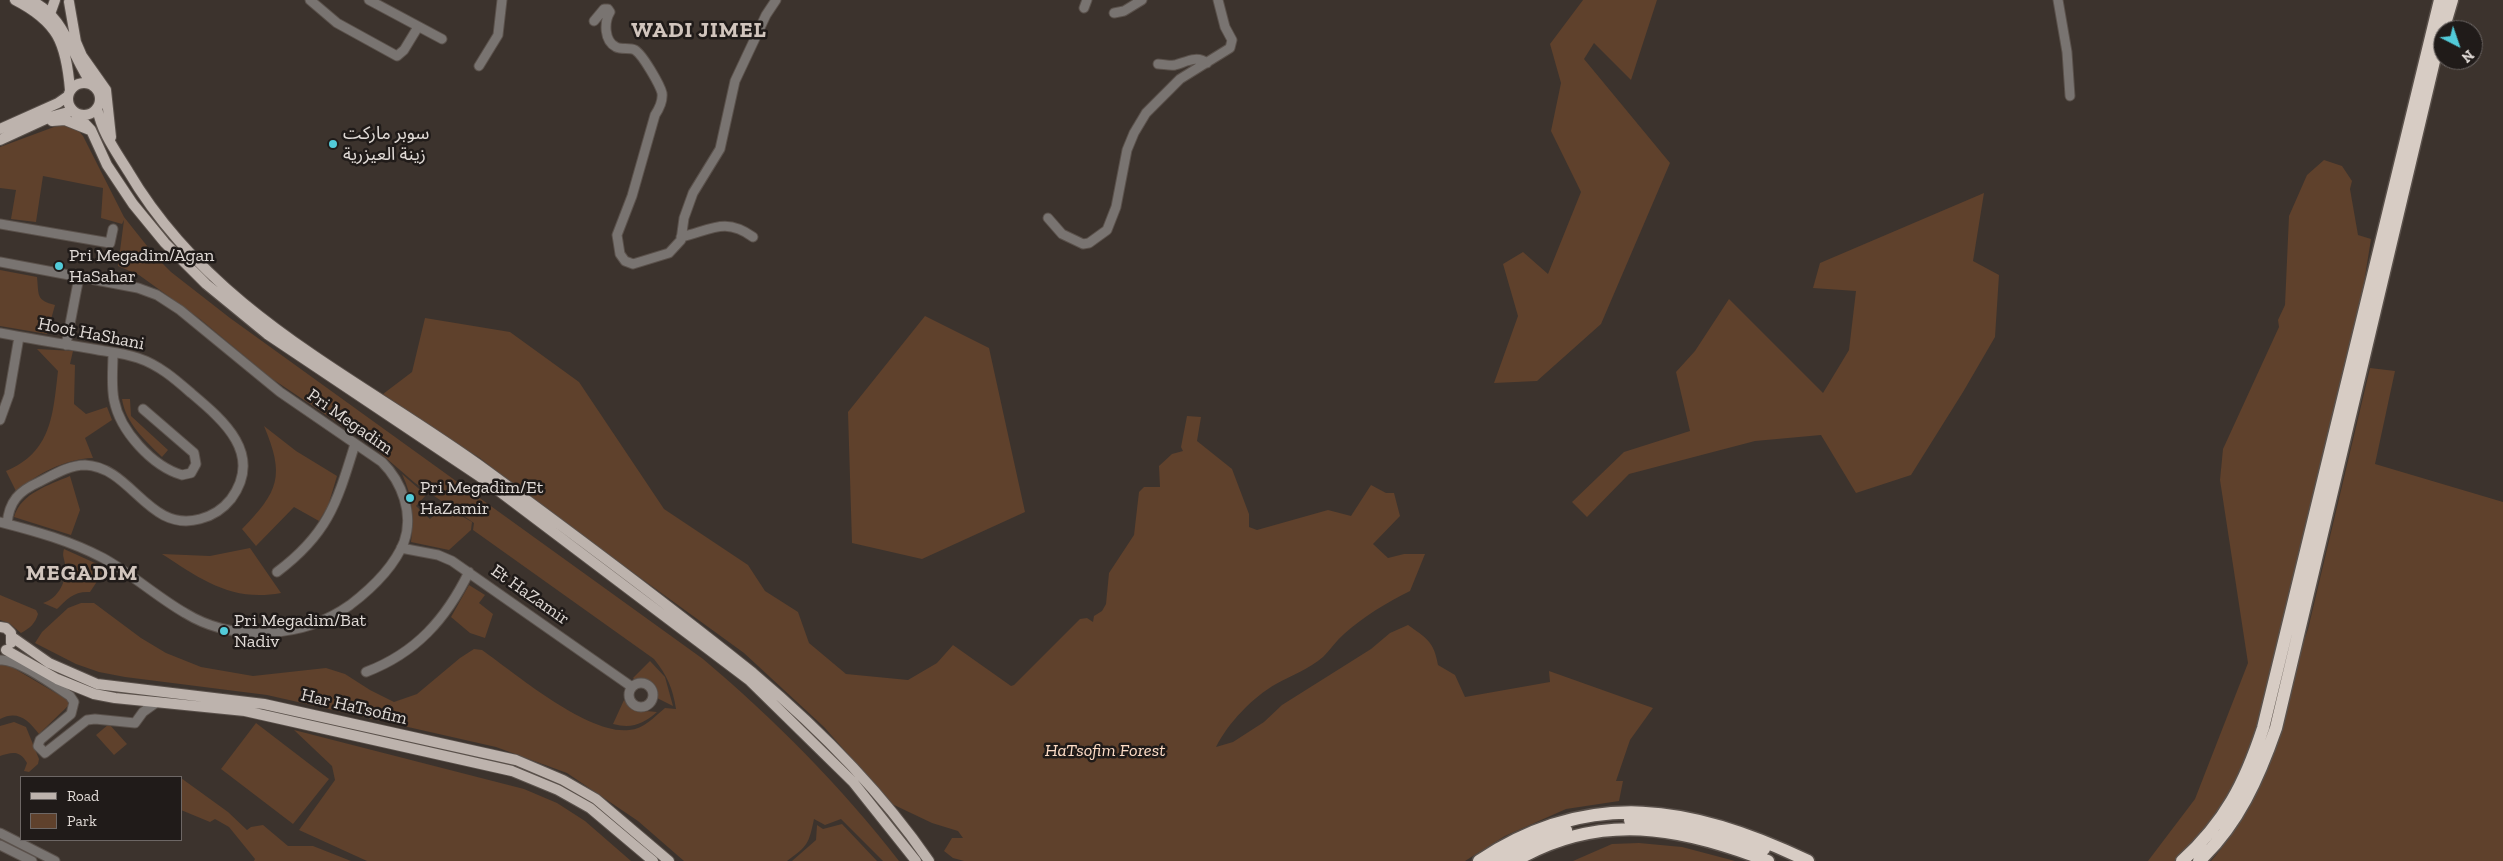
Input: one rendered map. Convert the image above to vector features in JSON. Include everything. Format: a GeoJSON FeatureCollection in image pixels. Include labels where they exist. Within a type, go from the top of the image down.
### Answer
{"type":"FeatureCollection","features":[{"type":"Feature","properties":{"kind":"highway"},"geometry":{"type":"LineString","coordinates":[[2182,861],[2206,838],[2232,803],[2247,773],[2268,713],[2430,34],[2440,0]]}},
{"type":"Feature","properties":{"kind":"highway"},"geometry":{"type":"LineString","coordinates":[[2199,861],[2223,834],[2248,798],[2276,728],[2434,62],[2452,0]]}},
{"type":"Feature","properties":{"kind":"highway"},"geometry":{"type":"LineString","coordinates":[[1479,861],[1514,840],[1554,824],[1606,813],[1648,812],[1714,823],[1747,834],[1808,861]]}},
{"type":"Feature","properties":{"kind":"highway"},"geometry":{"type":"LineString","coordinates":[[1496,861],[1529,844],[1564,830],[1607,821],[1640,820],[1669,822],[1710,831],[1794,861]]}},
{"type":"Feature","properties":{"kind":"highway"},"geometry":{"type":"LineString","coordinates":[[1515,861],[1543,847],[1579,835],[1633,829],[1690,835],[1768,861]]}},
{"type":"Feature","properties":{"kind":"main road"},"geometry":{"type":"LineString","coordinates":[[15,0],[37,13],[51,25],[63,47],[69,93],[68,104],[91,130],[115,178],[165,244],[206,284],[267,334],[479,476],[742,674],[790,718],[853,782],[916,861]]}},
{"type":"Feature","properties":{"kind":"main road"},"geometry":{"type":"LineString","coordinates":[[0,140],[56,114],[74,112],[90,114],[97,108],[100,99],[62,30],[50,14],[29,0]]}},
{"type":"Feature","properties":{"kind":"main road"},"geometry":{"type":"LineString","coordinates":[[51,25],[50,14],[55,0]]}},
{"type":"Feature","properties":{"kind":"main road"},"geometry":{"type":"LineString","coordinates":[[69,1],[70,32],[74,53]]}},
{"type":"Feature","properties":{"kind":"main road"},"geometry":{"type":"LineString","coordinates":[[69,1],[76,42],[82,56],[106,90],[110,136],[124,165]]}},
{"type":"Feature","properties":{"kind":"main road"},"geometry":{"type":"LineString","coordinates":[[0,129],[58,103],[84,83],[93,86]]}},
{"type":"Feature","properties":{"kind":"main road"},"geometry":{"type":"LineString","coordinates":[[97,108],[106,136],[142,195],[175,240],[228,292],[297,344],[484,469],[753,673],[794,708],[855,770],[930,861]]}},
{"type":"Feature","properties":{"kind":"main road"},"geometry":{"type":"LineString","coordinates":[[36,123],[66,120],[91,130]]}},
{"type":"Feature","properties":{"kind":"main road","name":"Har HaTsofim"},"geometry":{"type":"LineString","coordinates":[[0,627],[8,630],[12,637],[49,663],[97,684],[256,702],[516,760],[563,780],[596,800],[669,861]]}},
{"type":"Feature","properties":{"kind":"main road"},"geometry":{"type":"LineString","coordinates":[[3,650],[11,646],[12,637]]}},
{"type":"Feature","properties":{"kind":"main road","name":"Har HaTsofim"},"geometry":{"type":"LineString","coordinates":[[3,650],[70,685],[94,694],[262,715],[512,771],[558,790],[590,808],[653,861]]}},
{"type":"Feature","properties":{"kind":"street"},"geometry":{"type":"LineString","coordinates":[[310,0],[337,23],[397,56],[404,50],[418,27]]}},
{"type":"Feature","properties":{"kind":"street"},"geometry":{"type":"LineString","coordinates":[[369,0],[442,39]]}},
{"type":"Feature","properties":{"kind":"street"},"geometry":{"type":"LineString","coordinates":[[479,66],[498,35],[502,0]]}},
{"type":"Feature","properties":{"kind":"street"},"geometry":{"type":"LineString","coordinates":[[594,21],[604,9],[608,9],[610,12],[605,25],[611,42],[616,47],[632,49],[639,54],[662,93],[660,107],[655,115],[632,196],[617,235],[620,254],[625,261],[633,264],[643,263],[669,253],[677,247],[682,237],[684,218],[692,193],[709,164],[720,150],[735,81],[766,15],[776,0]]}},
{"type":"Feature","properties":{"kind":"street"},"geometry":{"type":"LineString","coordinates":[[1114,13],[1124,11],[1142,0]]}},
{"type":"Feature","properties":{"kind":"street"},"geometry":{"type":"LineString","coordinates":[[1048,218],[1062,234],[1083,244],[1089,244],[1106,230],[1112,222],[1127,150],[1134,133],[1146,113],[1180,79],[1225,52],[1232,40],[1225,27],[1218,0]]}},
{"type":"Feature","properties":{"kind":"street"},"geometry":{"type":"LineString","coordinates":[[2058,0],[2067,52],[2070,96]]}},
{"type":"Feature","properties":{"kind":"street"},"geometry":{"type":"LineString","coordinates":[[1158,64],[1174,65],[1195,60],[1203,60],[1207,63]]}},
{"type":"Feature","properties":{"kind":"street"},"geometry":{"type":"LineString","coordinates":[[0,224],[110,243],[113,229]]}},
{"type":"Feature","properties":{"kind":"street"},"geometry":{"type":"LineString","coordinates":[[682,237],[715,226],[730,226],[753,237]]}},
{"type":"Feature","properties":{"kind":"street","name":"Pri Megadim"},"geometry":{"type":"LineString","coordinates":[[0,262],[138,288],[166,301],[272,387],[375,456],[391,471],[403,493],[407,519],[401,548],[388,567],[368,590],[340,612],[328,618],[289,630],[239,632],[210,625],[186,614],[116,566],[89,552],[67,542],[3,523]]}},
{"type":"Feature","properties":{"kind":"street"},"geometry":{"type":"LineString","coordinates":[[61,344],[71,320],[79,277]]}},
{"type":"Feature","properties":{"kind":"street","name":"Hoot HaShani"},"geometry":{"type":"LineString","coordinates":[[0,333],[139,358],[160,368],[222,418],[236,438],[243,463],[240,482],[229,501],[215,513],[196,520],[179,520],[156,512],[111,474],[85,465],[65,470],[21,492],[11,505],[3,523]]}},
{"type":"Feature","properties":{"kind":"street"},"geometry":{"type":"LineString","coordinates":[[0,420],[9,395],[19,337]]}},
{"type":"Feature","properties":{"kind":"street"},"geometry":{"type":"LineString","coordinates":[[113,353],[114,399],[127,429],[161,465],[182,476],[191,473],[196,464],[194,453],[143,410]]}},
{"type":"Feature","properties":{"kind":"street"},"geometry":{"type":"LineString","coordinates":[[277,572],[303,549],[332,514],[355,444]]}},
{"type":"Feature","properties":{"kind":"street","name":"Et HaZamir"},"geometry":{"type":"LineString","coordinates":[[401,548],[438,555],[468,572],[632,687]]}},
{"type":"Feature","properties":{"kind":"street"},"geometry":{"type":"LineString","coordinates":[[366,672],[390,662],[428,634],[452,603],[468,572]]}},
{"type":"Feature","properties":{"kind":"street"},"geometry":{"type":"LineString","coordinates":[[0,660],[8,659],[19,664],[73,699],[75,706],[71,714],[39,743],[40,749],[45,753],[90,719],[132,724],[157,702]]}},
{"type":"Feature","properties":{"kind":"street"},"geometry":{"type":"LineString","coordinates":[[123,699],[138,708],[140,718]]}},
{"type":"Feature","properties":{"kind":"street"},"geometry":{"type":"LineString","coordinates":[[0,833],[55,861]]}},
{"type":"Feature","properties":{"kind":"street"},"geometry":{"type":"LineString","coordinates":[[0,845],[32,861]]}},
{"type":"Feature","properties":{"kind":"green space"},"geometry":{"type":"Polygon","coordinates":[[[1583,0],[1657,0],[1631,80],[1594,43],[1584,59],[1670,163],[1601,324],[1537,381],[1494,383],[1518,316],[1503,264],[1523,252],[1548,274],[1581,192],[1551,131],[1561,83],[1550,44],[1583,0]]]}},
{"type":"Feature","properties":{"kind":"green space"},"geometry":{"type":"Polygon","coordinates":[[[62,124],[77,129],[83,136],[124,217],[155,256],[171,272],[230,318],[703,659],[756,706],[806,755],[854,806],[899,861],[883,861],[841,819],[825,825],[814,819],[811,834],[806,843],[787,861],[684,861],[638,821],[567,773],[496,747],[267,695],[99,672],[76,664],[35,643],[42,632],[68,608],[81,603],[94,603],[141,638],[166,653],[201,667],[253,676],[326,668],[345,674],[394,702],[417,694],[460,658],[474,649],[482,650],[553,701],[573,713],[612,729],[634,729],[649,722],[665,708],[676,709],[669,682],[654,659],[473,530],[474,523],[415,483],[371,445],[271,378],[200,319],[139,275],[118,266],[124,220],[122,224],[101,218],[103,188],[43,176],[36,222],[11,219],[16,190],[0,188],[0,147],[62,124]]]}},
{"type":"Feature","properties":{"kind":"green space"},"geometry":{"type":"Polygon","coordinates":[[[2324,160],[2342,166],[2352,181],[2350,189],[2358,235],[2371,239],[2363,289],[2265,709],[2240,772],[2219,811],[2206,829],[2175,861],[2148,861],[2195,799],[2248,663],[2220,480],[2223,449],[2279,327],[2278,320],[2285,305],[2289,216],[2307,175],[2324,160]]]}},
{"type":"Feature","properties":{"kind":"green space"},"geometry":{"type":"Polygon","coordinates":[[[1984,193],[1973,261],[1999,275],[1995,337],[1911,475],[1856,493],[1821,435],[1755,441],[1629,474],[1587,517],[1572,502],[1624,452],[1690,431],[1676,372],[1695,351],[1729,299],[1823,393],[1849,350],[1856,291],[1813,288],[1820,263],[1984,193]]]}},
{"type":"Feature","properties":{"kind":"green space"},"geometry":{"type":"Polygon","coordinates":[[[0,270],[37,277],[41,299],[55,305],[47,334],[0,326],[0,270]]]}},
{"type":"Feature","properties":{"kind":"green space"},"geometry":{"type":"Polygon","coordinates":[[[925,316],[989,348],[1025,512],[922,559],[852,543],[848,412],[925,316]]]}},
{"type":"Feature","properties":{"kind":"green space","name":"HaTsofim Forest"},"geometry":{"type":"Polygon","coordinates":[[[425,318],[510,332],[579,382],[664,509],[748,565],[765,591],[798,612],[809,643],[846,674],[908,680],[937,663],[953,645],[1011,686],[1014,685],[1080,619],[1087,618],[1093,622],[1094,616],[1102,611],[1106,604],[1109,573],[1134,535],[1139,492],[1144,487],[1160,487],[1159,466],[1172,454],[1183,451],[1181,447],[1187,416],[1201,417],[1197,441],[1232,469],[1249,514],[1249,527],[1257,530],[1328,510],[1351,516],[1371,485],[1386,493],[1394,493],[1400,516],[1373,544],[1388,558],[1404,554],[1425,554],[1410,591],[1359,621],[1318,661],[1267,689],[1234,720],[1216,747],[1233,742],[1264,722],[1282,705],[1371,649],[1390,633],[1408,625],[1420,633],[1431,645],[1438,665],[1455,675],[1465,697],[1550,682],[1549,671],[1653,708],[1630,740],[1616,781],[1623,781],[1619,801],[1566,809],[1505,836],[1465,861],[964,861],[953,858],[944,851],[952,838],[963,838],[958,831],[932,823],[892,804],[824,727],[744,653],[525,494],[480,458],[445,437],[383,394],[412,372],[425,318]]]}},
{"type":"Feature","properties":{"kind":"green space"},"geometry":{"type":"Polygon","coordinates":[[[37,349],[73,351],[70,364],[75,365],[74,404],[86,414],[107,407],[112,420],[85,438],[93,458],[72,461],[52,468],[16,491],[6,471],[21,463],[33,453],[41,442],[47,430],[54,402],[58,371],[37,349]]]}},
{"type":"Feature","properties":{"kind":"green space"},"geometry":{"type":"Polygon","coordinates":[[[2370,368],[2395,371],[2375,464],[2503,502],[2503,861],[2211,861],[2232,834],[2248,807],[2272,751],[2308,629],[2370,368]]]}},
{"type":"Feature","properties":{"kind":"green space"},"geometry":{"type":"Polygon","coordinates":[[[122,399],[130,399],[131,416],[168,450],[162,457],[132,424],[122,399]]]}},
{"type":"Feature","properties":{"kind":"green space"},"geometry":{"type":"Polygon","coordinates":[[[264,426],[296,451],[337,476],[328,506],[319,521],[294,507],[256,546],[242,529],[264,504],[275,482],[275,458],[264,426]]]}},
{"type":"Feature","properties":{"kind":"green space"},"geometry":{"type":"Polygon","coordinates":[[[402,474],[426,495],[416,506],[430,519],[444,506],[472,522],[471,530],[449,550],[411,542],[412,507],[402,474]]]}},
{"type":"Feature","properties":{"kind":"green space"},"geometry":{"type":"Polygon","coordinates":[[[70,476],[80,510],[71,535],[14,517],[29,496],[70,476]]]}},
{"type":"Feature","properties":{"kind":"green space"},"geometry":{"type":"Polygon","coordinates":[[[250,548],[281,593],[247,594],[218,587],[162,554],[210,556],[250,548]]]}},
{"type":"Feature","properties":{"kind":"green space"},"geometry":{"type":"Polygon","coordinates":[[[64,549],[106,568],[90,592],[75,594],[57,609],[43,603],[53,597],[61,588],[66,570],[63,555],[64,549]]]}},
{"type":"Feature","properties":{"kind":"green space"},"geometry":{"type":"Polygon","coordinates":[[[469,585],[485,595],[479,603],[493,614],[485,638],[470,633],[451,617],[469,585]]]}},
{"type":"Feature","properties":{"kind":"green space"},"geometry":{"type":"Polygon","coordinates":[[[0,595],[36,610],[38,614],[32,625],[21,633],[9,623],[0,620],[0,595]]]}},
{"type":"Feature","properties":{"kind":"green space"},"geometry":{"type":"Polygon","coordinates":[[[650,661],[665,677],[673,706],[657,698],[654,686],[645,681],[636,681],[633,678],[650,661]]]}},
{"type":"Feature","properties":{"kind":"green space"},"geometry":{"type":"Polygon","coordinates":[[[5,663],[66,699],[70,704],[39,734],[31,724],[17,716],[6,716],[0,719],[0,664],[5,663]]]}},
{"type":"Feature","properties":{"kind":"green space"},"geometry":{"type":"Polygon","coordinates":[[[624,700],[631,708],[657,712],[647,720],[632,726],[613,724],[624,700]]]}},
{"type":"Feature","properties":{"kind":"green space"},"geometry":{"type":"Polygon","coordinates":[[[14,722],[26,727],[39,759],[38,764],[29,772],[24,771],[27,763],[19,754],[12,753],[0,756],[0,726],[14,722]]]}},
{"type":"Feature","properties":{"kind":"green space"},"geometry":{"type":"Polygon","coordinates":[[[256,723],[329,779],[293,824],[221,769],[256,723]]]}},
{"type":"Feature","properties":{"kind":"green space"},"geometry":{"type":"Polygon","coordinates":[[[109,724],[127,744],[114,755],[96,735],[109,724]]]}},
{"type":"Feature","properties":{"kind":"green space"},"geometry":{"type":"Polygon","coordinates":[[[294,730],[524,789],[557,803],[585,821],[631,861],[367,861],[299,830],[335,780],[332,766],[294,730]]]}},
{"type":"Feature","properties":{"kind":"green space"},"geometry":{"type":"Polygon","coordinates":[[[182,779],[228,812],[247,830],[251,827],[263,825],[288,846],[313,846],[351,861],[254,861],[255,859],[229,827],[215,819],[210,822],[182,810],[182,779]]]}},
{"type":"Feature","properties":{"kind":"green space"},"geometry":{"type":"Polygon","coordinates":[[[842,824],[877,861],[792,861],[816,840],[817,825],[823,829],[842,824]]]}},
{"type":"Feature","properties":{"kind":"green space"},"geometry":{"type":"Polygon","coordinates":[[[1639,843],[1682,847],[1735,861],[1573,861],[1612,844],[1639,843]]]}},
{"type":"Feature","properties":{"kind":"place","name":"سوبر ماركت زينة العيزرية"},"geometry":{"type":"Point","coordinates":[333,144]}},
{"type":"Feature","properties":{"kind":"place","name":"Pri Megadim/Agan HaSahar"},"geometry":{"type":"Point","coordinates":[59,266]}},
{"type":"Feature","properties":{"kind":"place","name":"Pri Megadim/Et HaZamir"},"geometry":{"type":"Point","coordinates":[410,498]}},
{"type":"Feature","properties":{"kind":"place","name":"Pri Megadim/Bat Nadiv"},"geometry":{"type":"Point","coordinates":[224,631]}},
{"type":"Feature","properties":{"kind":"district","name":"WADI JIMEL"},"geometry":{"type":"Point","coordinates":[699,31]}},
{"type":"Feature","properties":{"kind":"district","name":"MEGADIM"},"geometry":{"type":"Point","coordinates":[82,574]}}]}
